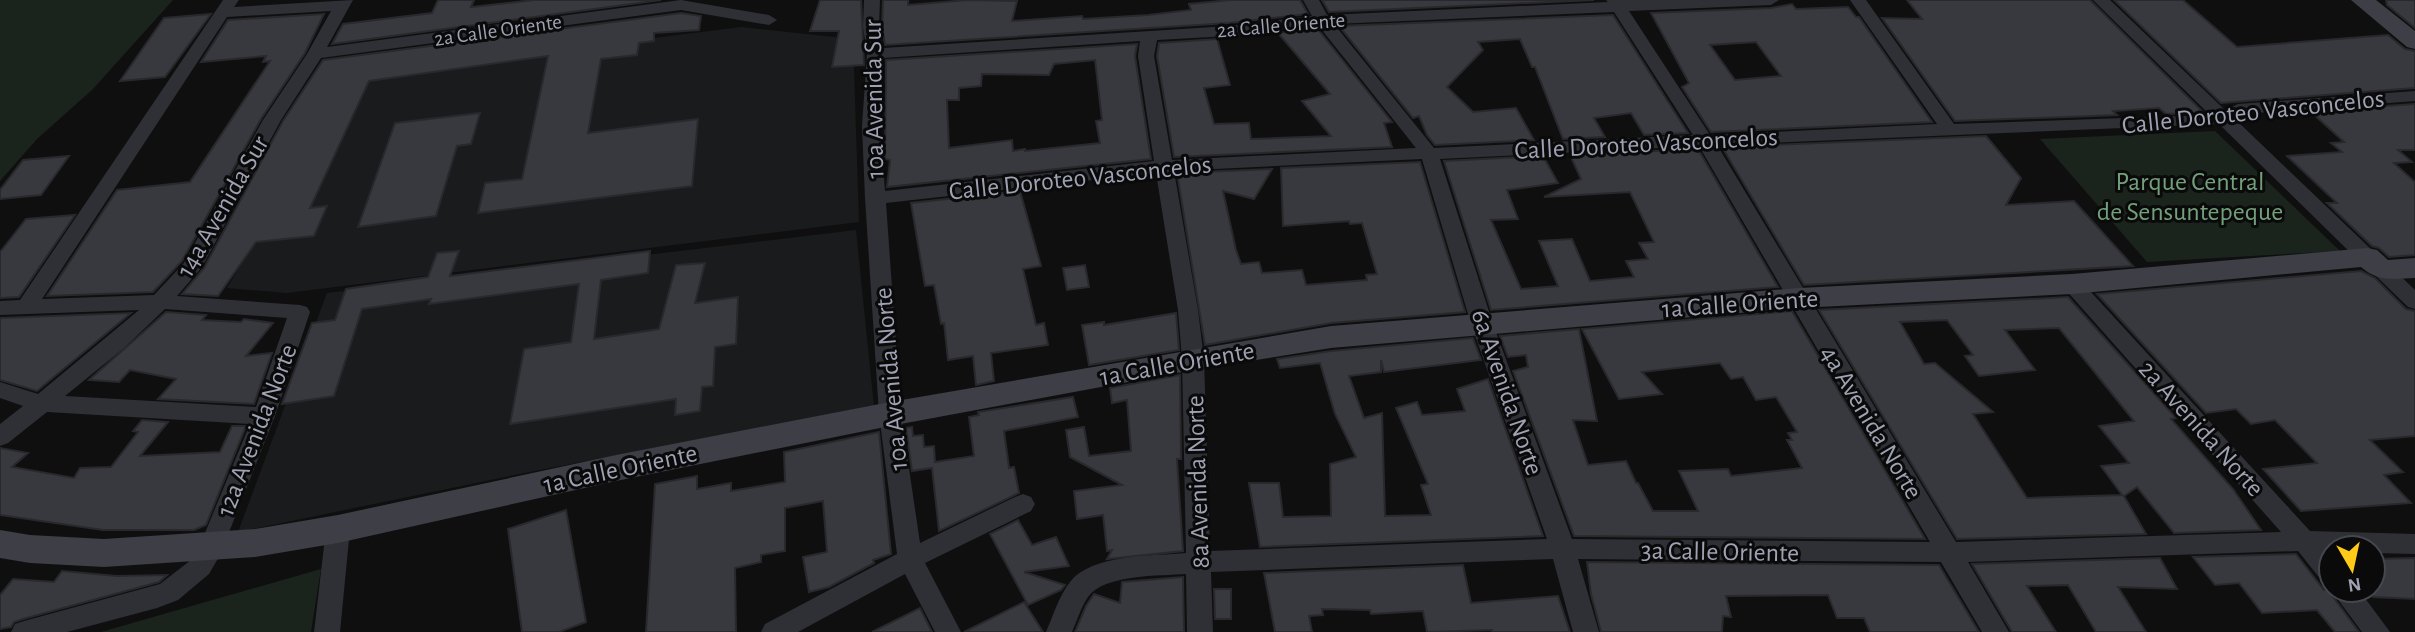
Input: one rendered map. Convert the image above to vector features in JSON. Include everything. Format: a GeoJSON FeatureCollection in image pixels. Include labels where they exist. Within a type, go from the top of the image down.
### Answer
{"type":"FeatureCollection","features":[{"type":"Feature","properties":{"kind":"street","name":"10a Avenida Sur"},"geometry":{"type":"LineString","coordinates":[[872,0],[871,27],[875,54],[871,126],[875,198]]}},
{"type":"Feature","properties":{"kind":"street"},"geometry":{"type":"LineString","coordinates":[[1311,0],[1322,20],[1429,153]]}},
{"type":"Feature","properties":{"kind":"street","name":"2a Calle Oriente"},"geometry":{"type":"LineString","coordinates":[[875,54],[1229,31],[1322,20],[1616,3],[1771,0]]}},
{"type":"Feature","properties":{"kind":"street"},"geometry":{"type":"LineString","coordinates":[[1858,0],[1949,129]]}},
{"type":"Feature","properties":{"kind":"street"},"geometry":{"type":"LineString","coordinates":[[2101,0],[2415,302]]}},
{"type":"Feature","properties":{"kind":"street"},"geometry":{"type":"LineString","coordinates":[[2362,0],[2415,42]]}},
{"type":"Feature","properties":{"kind":"street"},"geometry":{"type":"LineString","coordinates":[[26,307],[227,7],[344,2]]}},
{"type":"Feature","properties":{"kind":"street","name":"14a Avenida Sur"},"geometry":{"type":"LineString","coordinates":[[0,437],[116,343],[160,302],[192,267],[272,120],[315,54],[344,2]]}},
{"type":"Feature","properties":{"kind":"street","name":"4a Avenida Norte"},"geometry":{"type":"LineString","coordinates":[[1616,3],[1705,140],[1996,632]]}},
{"type":"Feature","properties":{"kind":"street","name":"2a Calle Oriente"},"geometry":{"type":"LineString","coordinates":[[315,54],[596,8],[681,5],[769,20]]}},
{"type":"Feature","properties":{"kind":"street","name":"8a Avenida Norte"},"geometry":{"type":"LineString","coordinates":[[1149,35],[1146,56],[1193,359],[1200,632]]}},
{"type":"Feature","properties":{"kind":"street","name":"Calle Doroteo Vasconcelos"},"geometry":{"type":"LineString","coordinates":[[875,198],[1165,166],[1949,129],[2148,123],[2224,118],[2238,109],[2415,96]]}},
{"type":"Feature","properties":{"kind":"street","name":"6a Avenida Norte"},"geometry":{"type":"LineString","coordinates":[[1429,153],[1482,324],[1563,549],[1586,632]]}},
{"type":"Feature","properties":{"kind":"street","name":"10a Avenida Norte"},"geometry":{"type":"LineString","coordinates":[[875,198],[890,414],[910,559],[948,632]]}},
{"type":"Feature","properties":{"kind":"street","name":"1a Calle Oriente"},"geometry":{"type":"LineString","coordinates":[[0,544],[41,550],[104,553],[255,544],[890,414],[1331,337],[1800,298],[2072,284],[2374,263],[2415,268]]}},
{"type":"Feature","properties":{"kind":"street","name":"2a Avenida Norte"},"geometry":{"type":"LineString","coordinates":[[2072,284],[2317,557]]}},
{"type":"Feature","properties":{"kind":"street"},"geometry":{"type":"LineString","coordinates":[[0,309],[160,302]]}},
{"type":"Feature","properties":{"kind":"street","name":"12a Avenida Norte"},"geometry":{"type":"LineString","coordinates":[[29,631],[148,600],[169,592],[200,567],[211,548],[264,416],[300,312],[160,302]]}},
{"type":"Feature","properties":{"kind":"street"},"geometry":{"type":"LineString","coordinates":[[0,390],[42,403],[264,416]]}},
{"type":"Feature","properties":{"kind":"street"},"geometry":{"type":"LineString","coordinates":[[774,632],[910,559],[1023,505]]}},
{"type":"Feature","properties":{"kind":"street"},"geometry":{"type":"LineString","coordinates":[[327,632],[338,529]]}},
{"type":"Feature","properties":{"kind":"street","name":"3a Calle Oriente"},"geometry":{"type":"LineString","coordinates":[[1059,632],[1079,589],[1094,576],[1117,570],[1200,562],[1563,549],[1951,552],[2304,541],[2415,544]]}},
{"type":"Feature","properties":{"kind":"street"},"geometry":{"type":"LineString","coordinates":[[2355,604],[2377,632]]}},
{"type":"Feature","properties":{"kind":"shaded area"},"geometry":{"type":"Polygon","coordinates":[[[741,27],[853,39],[859,222],[287,293],[227,288],[354,76],[741,27]]]}},
{"type":"Feature","properties":{"kind":"shaded area"},"geometry":{"type":"Polygon","coordinates":[[[856,230],[874,407],[534,471],[238,532],[327,293],[856,230]]]}},
{"type":"Feature","properties":{"kind":"green space"},"geometry":{"type":"Polygon","coordinates":[[[0,0],[173,0],[93,89],[37,139],[0,181],[0,0]]]}},
{"type":"Feature","properties":{"kind":"green space","name":"Parque Central de Sensuntepeque"},"geometry":{"type":"Polygon","coordinates":[[[2215,131],[2340,251],[2147,262],[2040,139],[2215,131]]]}},
{"type":"Feature","properties":{"kind":"green space"},"geometry":{"type":"Polygon","coordinates":[[[321,569],[311,632],[101,632],[321,569]]]}},
{"type":"Feature","properties":{"kind":"building"},"geometry":{"type":"Polygon","coordinates":[[[438,0],[474,0],[471,7],[534,0],[661,0],[332,44],[343,24],[432,13],[438,0]]]}},
{"type":"Feature","properties":{"kind":"building"},"geometry":{"type":"Polygon","coordinates":[[[820,0],[861,0],[864,65],[832,67],[839,31],[810,31],[820,0]]]}},
{"type":"Feature","properties":{"kind":"building"},"geometry":{"type":"Polygon","coordinates":[[[883,0],[908,0],[908,5],[968,0],[1017,1],[1012,21],[1148,15],[1191,10],[1189,4],[1231,0],[1300,0],[1308,14],[1229,23],[885,45],[882,27],[883,0]]]}},
{"type":"Feature","properties":{"kind":"building"},"geometry":{"type":"Polygon","coordinates":[[[1322,0],[1594,0],[1329,12],[1322,0]]]}},
{"type":"Feature","properties":{"kind":"building"},"geometry":{"type":"Polygon","coordinates":[[[1907,0],[2090,0],[2204,113],[2166,114],[2159,108],[2113,111],[2117,115],[1955,121],[1882,18],[1922,19],[1907,0]]]}},
{"type":"Feature","properties":{"kind":"building"},"geometry":{"type":"Polygon","coordinates":[[[2114,0],[2183,0],[2237,47],[2388,35],[2405,49],[2415,51],[2415,88],[2221,103],[2114,0]]]}},
{"type":"Feature","properties":{"kind":"building"},"geometry":{"type":"Polygon","coordinates":[[[2386,0],[2415,0],[2415,28],[2387,5],[2386,0]]]}},
{"type":"Feature","properties":{"kind":"building"},"geometry":{"type":"Polygon","coordinates":[[[1792,4],[1796,9],[1848,7],[1859,17],[1932,122],[1711,132],[1682,87],[1689,83],[1651,13],[1771,8],[1792,4]],[[1756,42],[1710,45],[1735,80],[1781,76],[1756,42]]]}},
{"type":"Feature","properties":{"kind":"building"},"geometry":{"type":"Polygon","coordinates":[[[681,13],[701,16],[699,30],[654,33],[654,41],[639,43],[637,55],[601,59],[588,133],[698,119],[692,186],[478,213],[485,183],[522,179],[548,56],[369,81],[310,208],[327,206],[314,236],[256,242],[218,296],[182,294],[204,268],[283,121],[323,60],[681,13]]]}},
{"type":"Feature","properties":{"kind":"building"},"geometry":{"type":"Polygon","coordinates":[[[211,14],[165,77],[120,81],[164,18],[211,14]]]}},
{"type":"Feature","properties":{"kind":"building"},"geometry":{"type":"Polygon","coordinates":[[[324,14],[305,53],[261,119],[182,261],[153,292],[47,296],[117,190],[190,182],[270,61],[263,62],[266,56],[201,62],[228,20],[324,14]]]}},
{"type":"Feature","properties":{"kind":"building"},"geometry":{"type":"Polygon","coordinates":[[[1613,15],[1688,133],[1644,135],[1631,113],[1594,118],[1605,137],[1563,139],[1535,67],[1532,67],[1520,39],[1478,42],[1483,50],[1447,87],[1473,112],[1516,108],[1534,140],[1435,145],[1427,135],[1419,116],[1413,118],[1339,26],[1613,15]]]}},
{"type":"Feature","properties":{"kind":"building"},"geometry":{"type":"Polygon","coordinates":[[[1317,28],[1392,122],[1384,123],[1392,147],[1174,157],[1157,56],[1159,43],[1217,39],[1230,85],[1204,88],[1214,124],[1249,123],[1251,139],[1331,136],[1302,101],[1330,94],[1278,33],[1317,28]]]}},
{"type":"Feature","properties":{"kind":"building"},"geometry":{"type":"Polygon","coordinates":[[[1137,44],[1135,56],[1151,159],[887,187],[890,160],[885,159],[886,60],[1137,44]],[[1095,60],[1054,64],[1049,75],[982,74],[981,86],[959,88],[959,100],[947,100],[949,148],[1012,140],[1013,151],[1100,143],[1096,121],[1102,120],[1095,60]]]}},
{"type":"Feature","properties":{"kind":"building"},"geometry":{"type":"Polygon","coordinates":[[[2415,104],[2415,150],[2398,150],[2412,162],[2394,163],[2415,182],[2415,255],[2389,257],[2379,248],[2372,246],[2327,203],[2337,203],[2287,156],[2342,152],[2331,143],[2344,142],[2310,111],[2415,104]]]}},
{"type":"Feature","properties":{"kind":"building"},"geometry":{"type":"Polygon","coordinates":[[[480,113],[471,144],[457,146],[436,216],[358,227],[395,123],[480,113]]]}},
{"type":"Feature","properties":{"kind":"building"},"geometry":{"type":"Polygon","coordinates":[[[1986,136],[2021,178],[2006,205],[2074,201],[2133,266],[1804,285],[1722,147],[1986,136]]]}},
{"type":"Feature","properties":{"kind":"building"},"geometry":{"type":"Polygon","coordinates":[[[1698,149],[1778,287],[1491,310],[1444,161],[1543,156],[1558,183],[1507,190],[1518,219],[1491,220],[1521,289],[1558,286],[1539,241],[1572,239],[1590,281],[1634,277],[1626,261],[1648,259],[1639,243],[1654,242],[1630,192],[1544,197],[1581,179],[1570,155],[1698,149]]]}},
{"type":"Feature","properties":{"kind":"building"},"geometry":{"type":"Polygon","coordinates":[[[69,156],[41,195],[0,199],[0,190],[23,160],[69,156]]]}},
{"type":"Feature","properties":{"kind":"building"},"geometry":{"type":"Polygon","coordinates":[[[1420,162],[1465,312],[1331,323],[1205,345],[1177,173],[1272,169],[1254,199],[1223,191],[1236,250],[1241,264],[1259,262],[1262,273],[1302,270],[1306,285],[1367,280],[1366,275],[1377,274],[1362,223],[1350,224],[1349,221],[1283,226],[1281,168],[1420,162]]]}},
{"type":"Feature","properties":{"kind":"building"},"geometry":{"type":"Polygon","coordinates":[[[1020,191],[1041,266],[1023,269],[1036,325],[1044,323],[1048,345],[991,353],[994,381],[976,385],[973,356],[948,360],[944,323],[941,324],[934,285],[925,286],[911,203],[1020,191]]]}},
{"type":"Feature","properties":{"kind":"building"},"geometry":{"type":"Polygon","coordinates":[[[75,215],[19,297],[0,298],[0,252],[26,219],[75,215]]]}},
{"type":"Feature","properties":{"kind":"building"},"geometry":{"type":"Polygon","coordinates":[[[459,251],[450,276],[650,251],[648,273],[601,280],[594,339],[659,329],[676,265],[705,263],[695,303],[738,297],[736,344],[715,347],[713,386],[702,387],[700,411],[675,415],[676,399],[510,424],[524,349],[571,342],[579,284],[429,304],[431,299],[362,309],[334,396],[282,404],[312,323],[335,320],[346,289],[428,277],[437,253],[459,251]]]}},
{"type":"Feature","properties":{"kind":"building"},"geometry":{"type":"Polygon","coordinates":[[[1085,265],[1089,287],[1067,290],[1063,268],[1085,265]]]}},
{"type":"Feature","properties":{"kind":"building"},"geometry":{"type":"Polygon","coordinates":[[[2361,271],[2375,278],[2406,309],[2415,311],[2415,436],[2370,440],[2403,472],[2384,475],[2411,503],[2301,511],[2263,469],[2317,463],[2275,420],[2251,424],[2236,409],[2206,413],[2097,294],[2361,271]]]}},
{"type":"Feature","properties":{"kind":"building"},"geometry":{"type":"Polygon","coordinates":[[[2068,297],[2176,418],[2171,419],[2233,489],[2261,530],[2174,533],[2137,487],[2124,496],[2146,534],[1957,539],[1819,310],[2068,297]],[[1947,320],[1900,322],[1924,364],[1935,363],[1993,412],[1973,414],[2027,498],[2122,495],[2101,466],[2129,463],[2099,426],[2134,421],[2059,328],[2005,330],[2035,370],[1979,376],[1965,356],[1973,355],[1947,320]]]}},
{"type":"Feature","properties":{"kind":"building"},"geometry":{"type":"Polygon","coordinates":[[[1792,311],[1925,539],[1574,536],[1513,371],[1528,367],[1526,355],[1508,357],[1500,336],[1579,329],[1597,421],[1573,420],[1588,465],[1626,461],[1653,511],[1698,511],[1679,471],[1728,469],[1731,476],[1802,468],[1787,440],[1792,440],[1788,433],[1797,432],[1776,397],[1756,400],[1743,377],[1731,379],[1720,363],[1642,372],[1662,394],[1619,399],[1582,329],[1792,311]]]}},
{"type":"Feature","properties":{"kind":"building"},"geometry":{"type":"Polygon","coordinates":[[[166,312],[206,315],[202,320],[241,322],[244,319],[273,323],[246,356],[272,353],[254,404],[158,399],[176,379],[130,370],[119,382],[89,380],[166,312]]]}},
{"type":"Feature","properties":{"kind":"building"},"geometry":{"type":"Polygon","coordinates":[[[131,313],[37,391],[0,380],[0,318],[131,313]]]}},
{"type":"Feature","properties":{"kind":"building"},"geometry":{"type":"Polygon","coordinates":[[[1176,313],[1179,350],[1089,365],[1082,325],[1104,322],[1104,325],[1176,313]]]}},
{"type":"Feature","properties":{"kind":"building"},"geometry":{"type":"Polygon","coordinates":[[[1473,338],[1481,360],[1384,372],[1381,360],[1381,372],[1349,376],[1364,418],[1382,413],[1385,516],[1431,515],[1421,485],[1428,484],[1396,408],[1417,402],[1422,415],[1465,411],[1457,389],[1488,379],[1543,536],[1260,547],[1249,483],[1279,483],[1283,517],[1331,516],[1330,464],[1356,457],[1335,414],[1320,363],[1280,368],[1277,359],[1331,351],[1473,338]]]}},
{"type":"Feature","properties":{"kind":"building"},"geometry":{"type":"Polygon","coordinates":[[[1180,375],[1181,459],[1177,459],[1183,551],[1107,559],[1112,550],[1107,551],[1103,515],[1077,519],[1074,491],[1122,485],[1070,457],[1066,430],[1084,427],[1089,456],[1131,451],[1127,400],[1112,403],[1110,388],[1180,375]]]}},
{"type":"Feature","properties":{"kind":"building"},"geometry":{"type":"Polygon","coordinates":[[[1073,397],[1078,417],[1004,431],[1009,468],[1014,467],[1019,493],[939,531],[932,468],[912,471],[906,428],[912,427],[913,436],[923,435],[924,447],[934,446],[935,462],[974,456],[969,417],[979,415],[978,412],[1073,397]]]}},
{"type":"Feature","properties":{"kind":"building"},"geometry":{"type":"Polygon","coordinates":[[[142,420],[168,422],[140,456],[220,452],[232,426],[246,426],[206,525],[194,530],[103,530],[0,515],[0,448],[28,453],[12,467],[74,478],[80,468],[111,467],[138,432],[133,431],[142,420]]]}},
{"type":"Feature","properties":{"kind":"building"},"geometry":{"type":"Polygon","coordinates":[[[879,432],[891,554],[873,560],[874,563],[829,587],[809,592],[803,557],[827,552],[823,501],[785,508],[785,551],[761,555],[761,562],[735,568],[736,632],[646,632],[655,484],[697,476],[697,489],[731,483],[731,491],[785,482],[784,452],[879,432]]]}},
{"type":"Feature","properties":{"kind":"building"},"geometry":{"type":"Polygon","coordinates":[[[566,510],[586,622],[559,632],[522,632],[508,529],[566,510]]]}},
{"type":"Feature","properties":{"kind":"building"},"geometry":{"type":"Polygon","coordinates":[[[1018,520],[1032,545],[1056,537],[1069,566],[1024,572],[1065,585],[1061,590],[1028,605],[990,534],[1018,520]]]}},
{"type":"Feature","properties":{"kind":"building"},"geometry":{"type":"Polygon","coordinates":[[[2296,554],[2317,581],[2317,604],[2338,604],[2359,632],[2335,632],[2317,610],[2262,613],[2239,583],[2215,585],[2193,557],[2296,554]]]}},
{"type":"Feature","properties":{"kind":"building"},"geometry":{"type":"Polygon","coordinates":[[[2160,558],[2177,589],[2118,587],[2146,632],[2096,632],[2068,585],[2027,586],[2056,632],[2012,632],[1972,564],[2160,558]]]}},
{"type":"Feature","properties":{"kind":"building"},"geometry":{"type":"Polygon","coordinates":[[[2415,558],[2415,599],[2387,598],[2387,559],[2415,558]]]}},
{"type":"Feature","properties":{"kind":"building"},"geometry":{"type":"Polygon","coordinates":[[[1587,562],[1939,565],[1979,632],[1870,632],[1864,618],[1837,618],[1828,595],[1726,596],[1731,617],[1723,616],[1722,632],[1601,632],[1591,594],[1587,562]]]}},
{"type":"Feature","properties":{"kind":"building"},"geometry":{"type":"Polygon","coordinates":[[[1463,565],[1471,603],[1558,596],[1570,632],[1427,632],[1423,611],[1371,614],[1370,610],[1322,609],[1323,615],[1309,616],[1312,632],[1275,632],[1264,573],[1463,565]]]}},
{"type":"Feature","properties":{"kind":"building"},"geometry":{"type":"Polygon","coordinates":[[[62,571],[117,576],[167,575],[159,582],[23,619],[14,622],[11,627],[0,629],[0,595],[13,579],[54,582],[62,571]]]}},
{"type":"Feature","properties":{"kind":"building"},"geometry":{"type":"Polygon","coordinates":[[[1183,577],[1184,632],[1075,632],[1094,594],[1120,603],[1122,582],[1183,577]]]}},
{"type":"Feature","properties":{"kind":"building"},"geometry":{"type":"Polygon","coordinates":[[[1214,589],[1231,589],[1231,619],[1215,619],[1214,589]]]}},
{"type":"Feature","properties":{"kind":"building"},"geometry":{"type":"Polygon","coordinates":[[[1024,602],[1043,632],[964,632],[1024,602]]]}},
{"type":"Feature","properties":{"kind":"building"},"geometry":{"type":"Polygon","coordinates":[[[920,608],[932,632],[872,632],[920,608]]]}}]}
